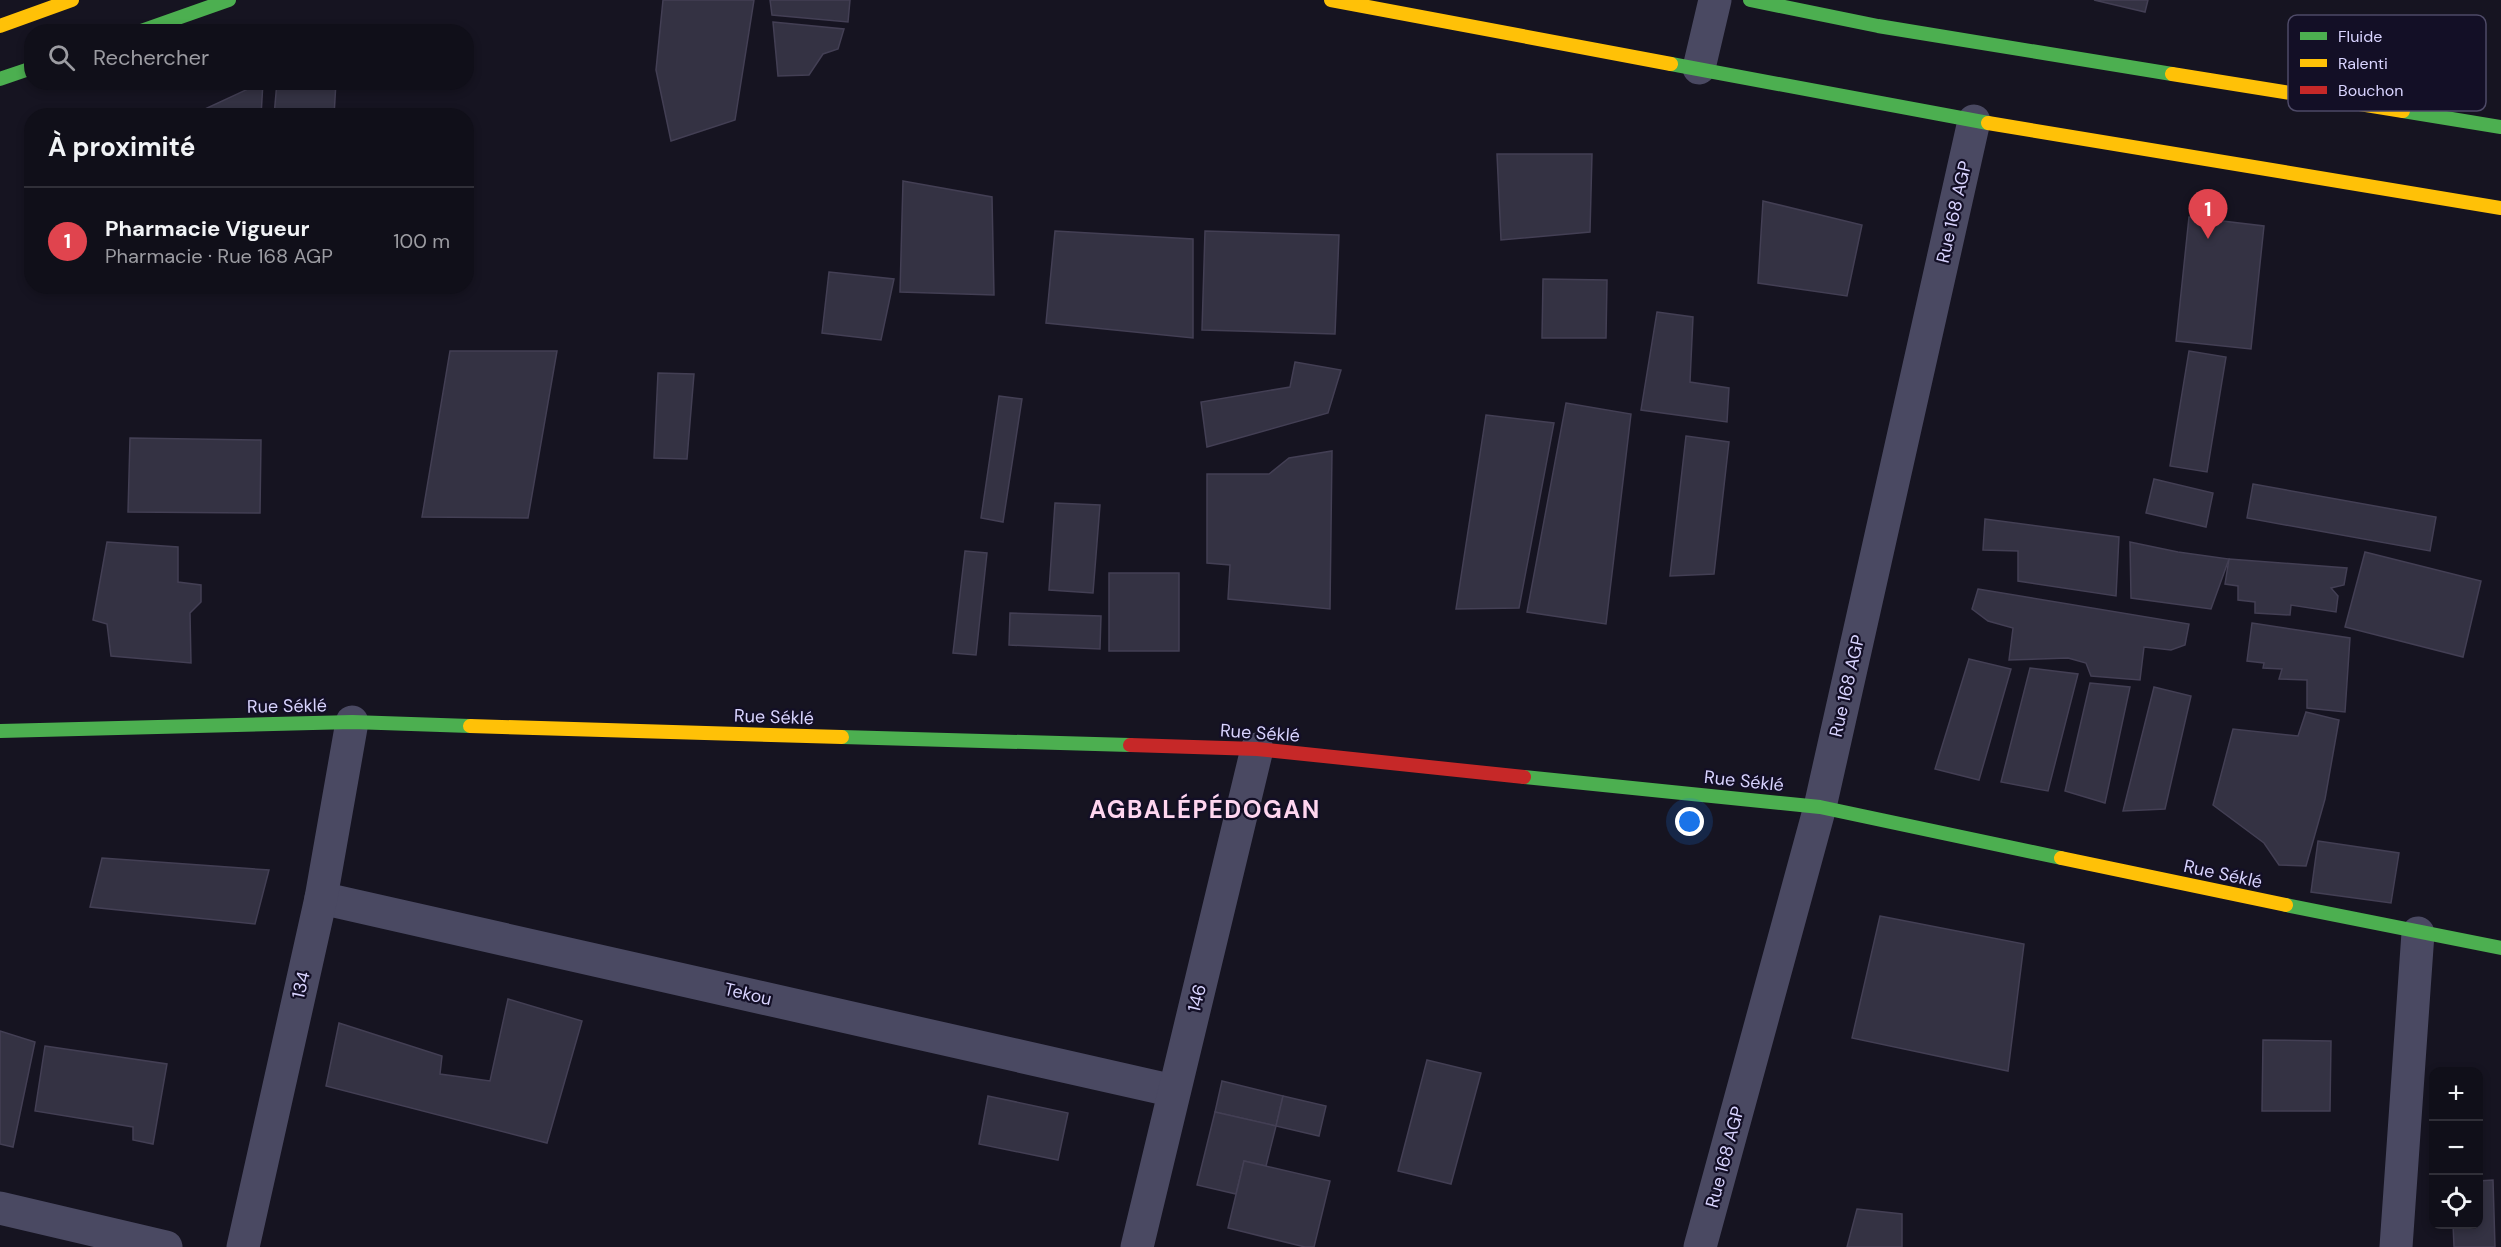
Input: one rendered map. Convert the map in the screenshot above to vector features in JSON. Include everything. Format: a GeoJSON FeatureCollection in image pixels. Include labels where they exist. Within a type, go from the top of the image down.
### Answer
{"type":"FeatureCollection","features":[{"type":"Feature","properties":{"kind":"street"},"geometry":{"type":"LineString","coordinates":[[0,26],[72,0]]}},
{"type":"Feature","properties":{"kind":"street"},"geometry":{"type":"LineString","coordinates":[[161,24],[229,0]]}},
{"type":"Feature","properties":{"kind":"street"},"geometry":{"type":"LineString","coordinates":[[1331,0],[1974,121],[2501,208]]}},
{"type":"Feature","properties":{"kind":"street"},"geometry":{"type":"LineString","coordinates":[[1699,68],[1715,0]]}},
{"type":"Feature","properties":{"kind":"street"},"geometry":{"type":"LineString","coordinates":[[1750,0],[1878,26],[2288,92]]}},
{"type":"Feature","properties":{"kind":"street"},"geometry":{"type":"LineString","coordinates":[[0,79],[24,71]]}},
{"type":"Feature","properties":{"kind":"street"},"geometry":{"type":"LineString","coordinates":[[2402,111],[2501,127]]}},
{"type":"Feature","properties":{"kind":"street","name":"Rue 168 AGP"},"geometry":{"type":"LineString","coordinates":[[1700,1247],[1820,807],[1974,121]]}},
{"type":"Feature","properties":{"kind":"street","name":"Rue Séklé"},"geometry":{"type":"LineString","coordinates":[[0,731],[352,722],[1257,749],[1820,807],[2418,933],[2501,948]]}},
{"type":"Feature","properties":{"kind":"street","name":"134"},"geometry":{"type":"LineString","coordinates":[[243,1247],[321,898],[352,722]]}},
{"type":"Feature","properties":{"kind":"street","name":"146"},"geometry":{"type":"LineString","coordinates":[[1137,1247],[1257,749]]}},
{"type":"Feature","properties":{"kind":"street","name":"Tekou"},"geometry":{"type":"LineString","coordinates":[[321,898],[1174,1091]]}},
{"type":"Feature","properties":{"kind":"street"},"geometry":{"type":"LineString","coordinates":[[2396,1247],[2418,933]]}},
{"type":"Feature","properties":{"kind":"street"},"geometry":{"type":"LineString","coordinates":[[0,1208],[166,1247]]}},
{"type":"Feature","properties":{"kind":"building"},"geometry":{"type":"Polygon","coordinates":[[[663,0],[754,0],[735,120],[671,141],[656,70],[663,0]]]}},
{"type":"Feature","properties":{"kind":"building"},"geometry":{"type":"Polygon","coordinates":[[[770,0],[850,0],[848,22],[772,15],[770,0]]]}},
{"type":"Feature","properties":{"kind":"building"},"geometry":{"type":"Polygon","coordinates":[[[2094,0],[2148,0],[2145,12],[2094,0]]]}},
{"type":"Feature","properties":{"kind":"building"},"geometry":{"type":"Polygon","coordinates":[[[773,22],[844,29],[838,49],[823,54],[809,75],[778,76],[773,22]]]}},
{"type":"Feature","properties":{"kind":"building"},"geometry":{"type":"Polygon","coordinates":[[[246,90],[263,90],[261,108],[207,108],[246,90]]]}},
{"type":"Feature","properties":{"kind":"building"},"geometry":{"type":"Polygon","coordinates":[[[276,90],[336,90],[334,108],[275,108],[276,90]]]}},
{"type":"Feature","properties":{"kind":"building"},"geometry":{"type":"Polygon","coordinates":[[[1497,154],[1592,154],[1590,232],[1501,240],[1497,154]]]}},
{"type":"Feature","properties":{"kind":"building"},"geometry":{"type":"Polygon","coordinates":[[[903,181],[992,197],[994,295],[900,292],[903,181]]]}},
{"type":"Feature","properties":{"kind":"building"},"geometry":{"type":"Polygon","coordinates":[[[1763,201],[1862,225],[1847,296],[1758,283],[1763,201]]]}},
{"type":"Feature","properties":{"kind":"building"},"geometry":{"type":"Polygon","coordinates":[[[2189,217],[2264,226],[2251,349],[2176,341],[2189,217]]]}},
{"type":"Feature","properties":{"kind":"building"},"geometry":{"type":"Polygon","coordinates":[[[1055,231],[1193,239],[1193,338],[1046,323],[1055,231]]]}},
{"type":"Feature","properties":{"kind":"building"},"geometry":{"type":"Polygon","coordinates":[[[1205,231],[1339,235],[1335,334],[1202,330],[1205,231]]]}},
{"type":"Feature","properties":{"kind":"building"},"geometry":{"type":"Polygon","coordinates":[[[829,272],[894,279],[881,340],[822,333],[829,272]]]}},
{"type":"Feature","properties":{"kind":"building"},"geometry":{"type":"Polygon","coordinates":[[[1543,279],[1607,280],[1606,338],[1542,338],[1543,279]]]}},
{"type":"Feature","properties":{"kind":"building"},"geometry":{"type":"Polygon","coordinates":[[[1657,312],[1693,317],[1690,382],[1729,388],[1727,422],[1641,410],[1657,312]]]}},
{"type":"Feature","properties":{"kind":"building"},"geometry":{"type":"Polygon","coordinates":[[[450,351],[557,351],[528,518],[422,517],[450,351]]]}},
{"type":"Feature","properties":{"kind":"building"},"geometry":{"type":"Polygon","coordinates":[[[2189,351],[2226,357],[2207,472],[2170,466],[2189,351]]]}},
{"type":"Feature","properties":{"kind":"building"},"geometry":{"type":"Polygon","coordinates":[[[1295,362],[1341,370],[1328,413],[1207,447],[1201,402],[1290,387],[1295,362]]]}},
{"type":"Feature","properties":{"kind":"building"},"geometry":{"type":"Polygon","coordinates":[[[658,373],[694,374],[687,459],[654,458],[658,373]]]}},
{"type":"Feature","properties":{"kind":"building"},"geometry":{"type":"Polygon","coordinates":[[[999,396],[1022,399],[1003,522],[981,518],[999,396]]]}},
{"type":"Feature","properties":{"kind":"building"},"geometry":{"type":"Polygon","coordinates":[[[1566,403],[1631,414],[1606,624],[1527,612],[1566,403]]]}},
{"type":"Feature","properties":{"kind":"building"},"geometry":{"type":"Polygon","coordinates":[[[1486,415],[1554,423],[1519,608],[1456,609],[1486,415]]]}},
{"type":"Feature","properties":{"kind":"building"},"geometry":{"type":"Polygon","coordinates":[[[1686,436],[1729,442],[1714,574],[1670,576],[1686,436]]]}},
{"type":"Feature","properties":{"kind":"building"},"geometry":{"type":"Polygon","coordinates":[[[130,438],[261,440],[260,513],[128,512],[130,438]]]}},
{"type":"Feature","properties":{"kind":"building"},"geometry":{"type":"Polygon","coordinates":[[[1332,451],[1330,609],[1228,599],[1230,565],[1207,563],[1207,474],[1269,474],[1289,458],[1332,451]]]}},
{"type":"Feature","properties":{"kind":"building"},"geometry":{"type":"Polygon","coordinates":[[[2154,479],[2213,493],[2206,527],[2146,513],[2154,479]]]}},
{"type":"Feature","properties":{"kind":"building"},"geometry":{"type":"Polygon","coordinates":[[[2253,484],[2436,517],[2430,551],[2247,518],[2253,484]]]}},
{"type":"Feature","properties":{"kind":"building"},"geometry":{"type":"Polygon","coordinates":[[[1055,503],[1100,505],[1093,593],[1049,590],[1055,503]]]}},
{"type":"Feature","properties":{"kind":"building"},"geometry":{"type":"Polygon","coordinates":[[[1985,519],[2119,537],[2116,596],[2018,581],[2018,551],[1983,550],[1985,519]]]}},
{"type":"Feature","properties":{"kind":"building"},"geometry":{"type":"Polygon","coordinates":[[[107,542],[178,547],[178,582],[201,585],[201,602],[190,613],[191,663],[111,656],[107,624],[93,620],[107,542]]]}},
{"type":"Feature","properties":{"kind":"building"},"geometry":{"type":"Polygon","coordinates":[[[2130,542],[2229,559],[2211,609],[2131,598],[2130,542]]]}},
{"type":"Feature","properties":{"kind":"building"},"geometry":{"type":"Polygon","coordinates":[[[965,551],[987,553],[976,655],[953,653],[965,551]]]}},
{"type":"Feature","properties":{"kind":"building"},"geometry":{"type":"Polygon","coordinates":[[[2365,552],[2481,581],[2463,657],[2345,627],[2365,552]]]}},
{"type":"Feature","properties":{"kind":"building"},"geometry":{"type":"Polygon","coordinates":[[[2229,559],[2347,568],[2344,585],[2331,588],[2338,596],[2336,612],[2291,605],[2290,615],[2255,613],[2255,602],[2238,600],[2238,586],[2225,584],[2229,559]]]}},
{"type":"Feature","properties":{"kind":"building"},"geometry":{"type":"Polygon","coordinates":[[[1109,573],[1179,573],[1179,651],[1109,651],[1109,573]]]}},
{"type":"Feature","properties":{"kind":"building"},"geometry":{"type":"Polygon","coordinates":[[[1978,589],[2189,624],[2185,645],[2171,650],[2144,647],[2140,680],[2091,676],[2086,663],[2068,658],[2009,660],[2013,628],[1988,621],[1972,609],[1978,589]]]}},
{"type":"Feature","properties":{"kind":"building"},"geometry":{"type":"Polygon","coordinates":[[[1010,613],[1101,616],[1100,649],[1009,645],[1010,613]]]}},
{"type":"Feature","properties":{"kind":"building"},"geometry":{"type":"Polygon","coordinates":[[[2252,623],[2350,638],[2345,712],[2307,708],[2307,680],[2279,679],[2282,669],[2263,668],[2264,663],[2247,661],[2252,623]]]}},
{"type":"Feature","properties":{"kind":"building"},"geometry":{"type":"Polygon","coordinates":[[[1969,659],[2011,669],[1979,780],[1935,769],[1969,659]]]}},
{"type":"Feature","properties":{"kind":"building"},"geometry":{"type":"Polygon","coordinates":[[[2030,668],[2078,674],[2048,791],[2001,782],[2030,668]]]}},
{"type":"Feature","properties":{"kind":"building"},"geometry":{"type":"Polygon","coordinates":[[[2090,683],[2130,687],[2105,803],[2065,791],[2090,683]]]}},
{"type":"Feature","properties":{"kind":"building"},"geometry":{"type":"Polygon","coordinates":[[[2154,687],[2191,696],[2165,809],[2123,811],[2154,687]]]}},
{"type":"Feature","properties":{"kind":"building"},"geometry":{"type":"Polygon","coordinates":[[[2306,712],[2339,720],[2325,799],[2306,866],[2279,865],[2264,843],[2213,805],[2233,729],[2298,736],[2306,712]]]}},
{"type":"Feature","properties":{"kind":"building"},"geometry":{"type":"Polygon","coordinates":[[[2318,841],[2399,853],[2391,903],[2311,892],[2318,841]]]}},
{"type":"Feature","properties":{"kind":"building"},"geometry":{"type":"Polygon","coordinates":[[[102,858],[269,870],[255,924],[90,907],[102,858]]]}},
{"type":"Feature","properties":{"kind":"building"},"geometry":{"type":"Polygon","coordinates":[[[1880,916],[2024,944],[2008,1071],[1852,1038],[1880,916]]]}},
{"type":"Feature","properties":{"kind":"building"},"geometry":{"type":"Polygon","coordinates":[[[508,999],[582,1021],[547,1143],[326,1086],[339,1023],[442,1056],[440,1074],[490,1081],[508,999]]]}},
{"type":"Feature","properties":{"kind":"building"},"geometry":{"type":"Polygon","coordinates":[[[0,1031],[35,1042],[13,1147],[0,1144],[0,1031]]]}},
{"type":"Feature","properties":{"kind":"building"},"geometry":{"type":"Polygon","coordinates":[[[2263,1040],[2331,1041],[2330,1111],[2262,1111],[2263,1040]]]}},
{"type":"Feature","properties":{"kind":"building"},"geometry":{"type":"Polygon","coordinates":[[[45,1046],[167,1064],[153,1144],[133,1140],[133,1127],[35,1111],[45,1046]]]}},
{"type":"Feature","properties":{"kind":"building"},"geometry":{"type":"Polygon","coordinates":[[[1427,1060],[1481,1073],[1451,1184],[1398,1171],[1427,1060]]]}},
{"type":"Feature","properties":{"kind":"building"},"geometry":{"type":"Polygon","coordinates":[[[1222,1081],[1283,1096],[1276,1126],[1215,1112],[1222,1081]]]}},
{"type":"Feature","properties":{"kind":"building"},"geometry":{"type":"Polygon","coordinates":[[[988,1096],[1068,1113],[1058,1160],[979,1144],[988,1096]]]}},
{"type":"Feature","properties":{"kind":"building"},"geometry":{"type":"Polygon","coordinates":[[[1283,1096],[1326,1106],[1319,1136],[1276,1126],[1283,1096]]]}},
{"type":"Feature","properties":{"kind":"building"},"geometry":{"type":"Polygon","coordinates":[[[1215,1112],[1276,1126],[1266,1166],[1244,1161],[1236,1194],[1197,1185],[1215,1112]]]}},
{"type":"Feature","properties":{"kind":"building"},"geometry":{"type":"Polygon","coordinates":[[[1244,1161],[1330,1181],[1314,1247],[1305,1247],[1228,1228],[1244,1161]]]}},
{"type":"Feature","properties":{"kind":"building"},"geometry":{"type":"Polygon","coordinates":[[[2493,1180],[2495,1247],[2454,1247],[2453,1229],[2483,1229],[2483,1181],[2493,1180]]]}},
{"type":"Feature","properties":{"kind":"building"},"geometry":{"type":"Polygon","coordinates":[[[1857,1209],[1902,1214],[1902,1247],[1847,1247],[1857,1209]]]}},
{"type":"Feature","properties":{"kind":"traffic: fast"},"geometry":{"type":"LineString","coordinates":[[161,24],[229,0]]}},
{"type":"Feature","properties":{"kind":"traffic: fast"},"geometry":{"type":"LineString","coordinates":[[1750,0],[1878,26],[2172,74]]}},
{"type":"Feature","properties":{"kind":"traffic: fast"},"geometry":{"type":"LineString","coordinates":[[1671,64],[1988,123]]}},
{"type":"Feature","properties":{"kind":"traffic: fast"},"geometry":{"type":"LineString","coordinates":[[0,79],[24,71]]}},
{"type":"Feature","properties":{"kind":"traffic: fast"},"geometry":{"type":"LineString","coordinates":[[2403,111],[2501,127]]}},
{"type":"Feature","properties":{"kind":"traffic: fast"},"geometry":{"type":"LineString","coordinates":[[0,731],[352,722],[470,726]]}},
{"type":"Feature","properties":{"kind":"traffic: fast"},"geometry":{"type":"LineString","coordinates":[[842,737],[1130,745]]}},
{"type":"Feature","properties":{"kind":"traffic: fast"},"geometry":{"type":"LineString","coordinates":[[1524,777],[1820,807],[2061,858]]}},
{"type":"Feature","properties":{"kind":"traffic: fast"},"geometry":{"type":"LineString","coordinates":[[2286,905],[2501,948]]}},
{"type":"Feature","properties":{"kind":"traffic: slow"},"geometry":{"type":"LineString","coordinates":[[0,26],[72,0]]}},
{"type":"Feature","properties":{"kind":"traffic: slow"},"geometry":{"type":"LineString","coordinates":[[1331,0],[1671,64]]}},
{"type":"Feature","properties":{"kind":"traffic: slow"},"geometry":{"type":"LineString","coordinates":[[2172,74],[2288,93]]}},
{"type":"Feature","properties":{"kind":"traffic: slow"},"geometry":{"type":"LineString","coordinates":[[1988,123],[2501,208]]}},
{"type":"Feature","properties":{"kind":"traffic: slow"},"geometry":{"type":"LineString","coordinates":[[470,726],[842,737]]}},
{"type":"Feature","properties":{"kind":"traffic: slow"},"geometry":{"type":"LineString","coordinates":[[2061,858],[2286,905]]}},
{"type":"Feature","properties":{"kind":"traffic: jam"},"geometry":{"type":"LineString","coordinates":[[1130,745],[1257,749],[1524,777]]}},
{"type":"Feature","properties":{"kind":"place","name":"Pharmacie Vigueur"},"geometry":{"type":"Point","coordinates":[2208,239]}},
{"type":"Feature","properties":{"kind":"district","name":"AGBALÉPÉDOGAN"},"geometry":{"type":"Point","coordinates":[1205,809]}}]}
